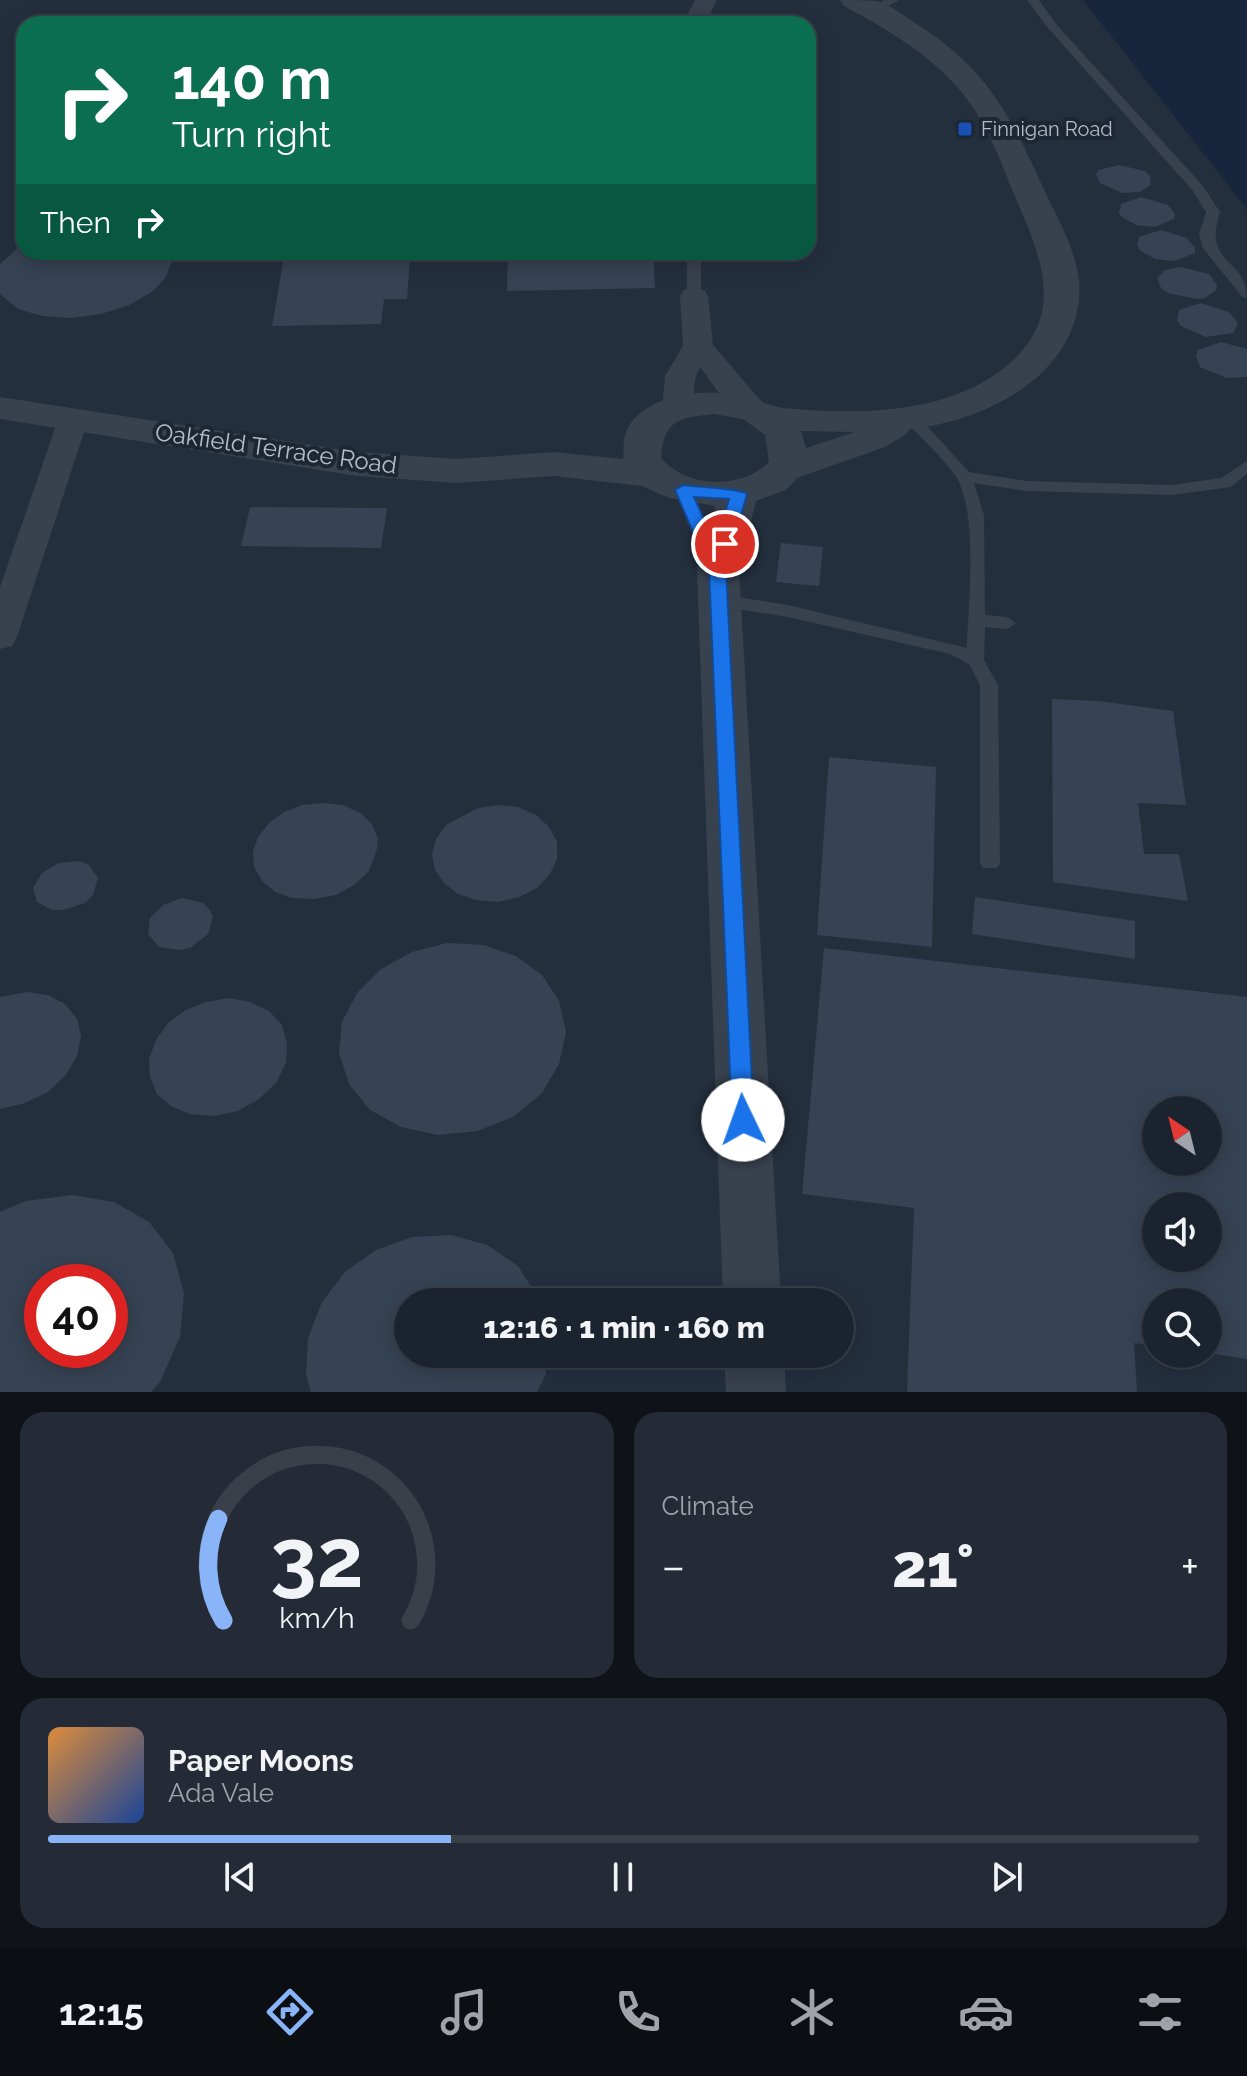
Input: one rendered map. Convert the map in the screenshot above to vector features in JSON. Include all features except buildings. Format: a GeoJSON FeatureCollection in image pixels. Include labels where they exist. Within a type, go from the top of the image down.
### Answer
{"type":"FeatureCollection","features":[{"type":"Feature","properties":{"kind":"street"},"geometry":{"type":"LineString","coordinates":[[784,469],[872,439],[906,420],[974,403],[1013,379],[1038,354],[1058,323],[1062,284],[1053,243],[993,113],[943,57],[873,3]]}},
{"type":"Feature","properties":{"kind":"street"},"geometry":{"type":"LineString","coordinates":[[677,408],[680,376],[698,346],[694,296]]}},
{"type":"Feature","properties":{"kind":"street"},"geometry":{"type":"LineString","coordinates":[[669,483],[710,495],[738,494],[773,480],[784,469],[789,456],[788,443],[782,430],[760,414],[698,346]]}},
{"type":"Feature","properties":{"kind":"street"},"geometry":{"type":"LineString","coordinates":[[718,584],[669,483],[645,462],[641,447],[645,432],[653,423],[677,408],[714,403],[760,414],[906,420]]}},
{"type":"Feature","properties":{"kind":"street","name":"Oakfield Terrace Road"},"geometry":{"type":"LineString","coordinates":[[0,408],[357,464],[457,471],[554,464],[669,483]]}},
{"type":"Feature","properties":{"kind":"street"},"geometry":{"type":"LineString","coordinates":[[0,637],[73,420]]}},
{"type":"Feature","properties":{"kind":"street","name":"Oakfield Terrace Road"},"geometry":{"type":"LineString","coordinates":[[554,464],[645,432]]}},
{"type":"Feature","properties":{"kind":"street"},"geometry":{"type":"LineString","coordinates":[[738,494],[718,584],[751,1288]]}},
{"type":"Feature","properties":{"kind":"street"},"geometry":{"type":"LineString","coordinates":[[755,1368],[756,1392]]}},
{"type":"Feature","properties":{"kind":"lane"},"geometry":{"type":"LineString","coordinates":[[1033,0],[1052,26],[1198,189],[1213,212],[1206,234],[1210,248],[1247,294]]}},
{"type":"Feature","properties":{"kind":"lane"},"geometry":{"type":"LineString","coordinates":[[694,260],[694,296]]}},
{"type":"Feature","properties":{"kind":"lane"},"geometry":{"type":"LineString","coordinates":[[906,420],[964,476],[976,515],[975,660],[989,685],[990,863]]}},
{"type":"Feature","properties":{"kind":"lane"},"geometry":{"type":"LineString","coordinates":[[964,476],[1026,486],[1171,490],[1225,483],[1247,466]]}},
{"type":"Feature","properties":{"kind":"lane"},"geometry":{"type":"LineString","coordinates":[[718,584],[788,611],[955,649],[975,660]]}},
{"type":"Feature","properties":{"kind":"lane"},"geometry":{"type":"LineString","coordinates":[[976,620],[1007,623]]}},
{"type":"Feature","properties":{"kind":"water"},"geometry":{"type":"Polygon","coordinates":[[[1083,0],[1247,0],[1247,209],[1083,0]]]}},
{"type":"Feature","properties":{"kind":"place","name":"Finnigan Road"},"geometry":{"type":"Point","coordinates":[965,129]}},
{"type":"Feature","properties":{"kind":"route"},"geometry":{"type":"LineString","coordinates":[[725,544],[738,494],[696,494],[683,490],[718,569],[743,1120]]}}]}
